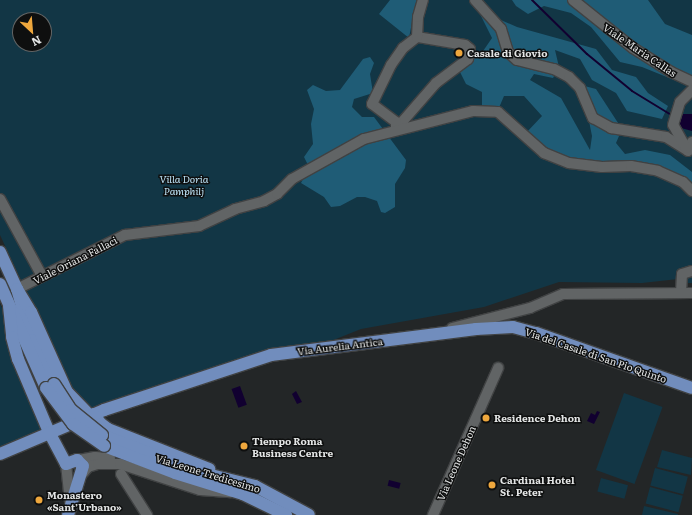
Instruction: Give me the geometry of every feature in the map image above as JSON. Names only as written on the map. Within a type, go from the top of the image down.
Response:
[{"type":"main road","name":"Via Leone Tredicesimo","points":[[0,252],[17,289],[32,340],[50,386]]},
{"type":"main road","points":[[17,289],[31,312],[67,392],[100,423],[108,429],[191,460],[222,477]]},
{"type":"main road","name":"Via Leone Tredicesimo","points":[[1,291],[50,386],[73,424],[103,441],[175,473],[236,492],[286,515]]},
{"type":"main road","points":[[9,306],[12,337],[18,359],[49,432],[66,464],[72,459],[79,460],[83,466],[83,473],[69,511]]},
{"type":"main road","name":"Via del Casale di San Pio Quinto","points":[[427,335],[513,327],[555,339],[692,388]]},
{"type":"main road","name":"Via Aurelia Antica","points":[[0,454],[91,414],[271,355],[427,335]]},
{"type":"main road","name":"Via Leone Tredicesimo","points":[[103,441],[178,465],[255,486],[309,515]]},
{"type":"street","points":[[417,37],[418,17],[423,0]]},
{"type":"street","points":[[474,0],[501,30],[508,52],[517,60],[554,69],[569,77],[580,88],[593,118],[611,128],[666,137],[691,150]]},
{"type":"street","name":"Viale Maria Callas","points":[[573,0],[578,2],[612,33],[671,72],[692,82]]},
{"type":"street","points":[[417,37],[441,39],[465,45],[470,49],[468,59],[455,71],[436,83],[396,129],[396,122],[372,104],[391,65],[403,48],[417,37]]},
{"type":"street","points":[[691,150],[673,125],[680,102],[692,90]]},
{"type":"street","name":"Viale Oriana Fallaci","points":[[17,289],[125,235],[199,226],[236,209],[264,201],[277,194],[292,179],[364,139],[396,129],[473,111],[498,112],[544,153],[556,158],[584,165],[631,166],[658,171],[683,182],[692,191]]},
{"type":"street","points":[[0,199],[42,276]]},
{"type":"street","points":[[681,293],[682,274],[692,271]]},
{"type":"street","name":"Via Aurelia Antica","points":[[427,335],[530,308],[553,296],[567,293],[692,293]]},
{"type":"street","points":[[513,327],[515,317],[530,308]]},
{"type":"street","name":"Via Leone Dehon","points":[[433,515],[498,368]]},
{"type":"street","points":[[79,460],[106,458],[120,469],[147,515]]},
{"type":"street","points":[[66,464],[69,511]]},
{"type":"street","points":[[83,473],[93,465],[120,469],[208,492],[236,492]]},
{"type":"green space","name":"Villa Doria Pamphilj","points":[[0,0],[692,0],[692,283],[688,283],[687,278],[642,283],[559,282],[484,307],[361,329],[326,343],[200,373],[155,386],[92,410],[80,401],[64,373],[0,235]]},
{"type":"green space","points":[[0,304],[5,314],[11,355],[44,429],[0,449]]},
{"type":"green space","points":[[624,393],[663,407],[634,484],[596,470]]},
{"type":"green space","points":[[662,450],[692,458],[691,475],[657,467]]},
{"type":"green space","points":[[655,468],[688,477],[683,494],[650,485]]},
{"type":"green space","points":[[601,478],[628,485],[624,499],[597,492]]},
{"type":"green space","points":[[650,487],[683,496],[678,512],[646,503]]},
{"type":"green space","points":[[644,506],[678,514],[678,515],[642,515]]},
{"type":"shaded area","points":[[390,0],[429,0],[414,12],[409,38],[379,14]]},
{"type":"shaded area","points":[[512,0],[648,0],[665,24],[692,35],[692,84],[679,82],[642,67],[620,62],[591,27],[571,13],[544,6],[528,14],[516,6]]},
{"type":"shaded area","points":[[478,10],[517,27],[596,49],[612,70],[636,77],[648,93],[668,106],[662,119],[627,111],[616,93],[592,80],[580,59],[555,50],[559,67],[553,78],[534,74],[530,80],[561,98],[590,150],[592,136],[587,111],[569,82],[596,89],[622,129],[616,143],[625,154],[645,150],[670,155],[692,172],[692,189],[684,179],[562,158],[526,133],[542,116],[524,96],[504,96],[498,110],[482,107],[482,92],[466,84],[458,68],[481,54],[492,38]]},
{"type":"shaded area","points":[[370,57],[374,63],[370,74],[373,93],[354,99],[352,107],[362,117],[374,117],[406,160],[405,168],[395,184],[395,207],[385,213],[381,212],[377,201],[365,197],[357,197],[340,206],[331,207],[324,197],[301,183],[309,167],[304,157],[313,144],[311,124],[314,109],[307,90],[313,85],[326,91],[340,90],[363,59]]},
{"type":"shaded area","points":[[680,114],[692,114],[692,131],[681,128],[678,122]]},
{"type":"shaded area","points":[[240,386],[247,405],[238,408],[232,389]]},
{"type":"shaded area","points":[[296,391],[302,402],[297,404],[292,394]]},
{"type":"shaded area","points":[[597,411],[600,412],[594,424],[587,421],[591,413],[595,415]]},
{"type":"shaded area","points":[[389,480],[401,483],[399,489],[388,486]]},
{"type":"waterway","points":[[532,0],[587,54],[632,91],[673,116]]},
{"type":"place","name":"Casale di Giovio","points":[[459,53]]},
{"type":"place","name":"Residence Dehon","points":[[486,418]]},
{"type":"place","name":"Tiempo Roma Business Centre","points":[[244,446]]},
{"type":"place","name":"Cardinal Hotel St. Peter","points":[[492,485]]},
{"type":"place","name":"Monastero «Sant’Urbano»","points":[[39,500]]}]
